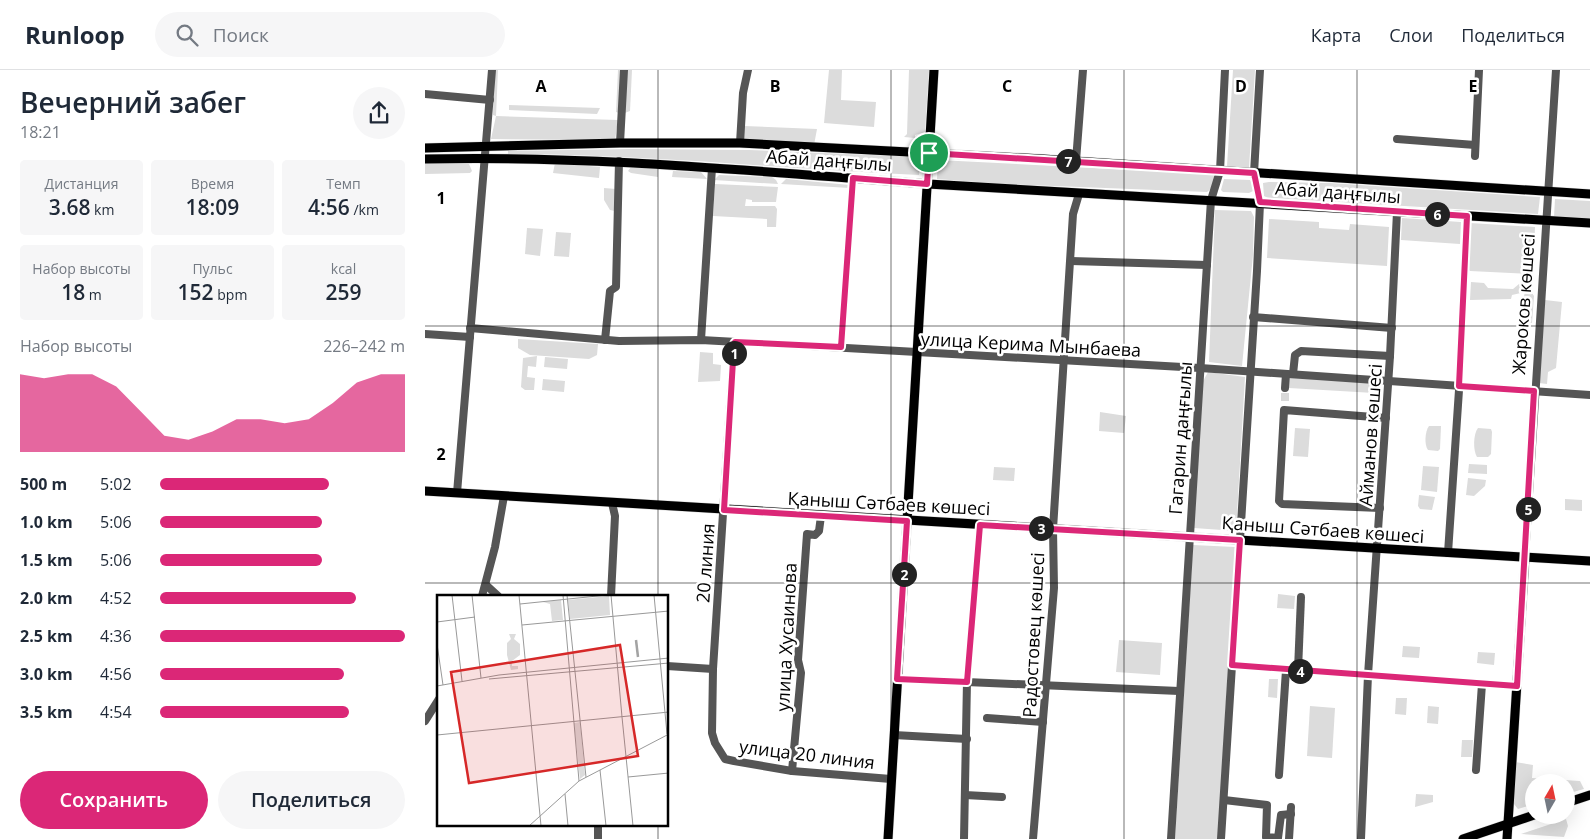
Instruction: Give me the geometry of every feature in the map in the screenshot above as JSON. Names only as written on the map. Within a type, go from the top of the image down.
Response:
[{"type":"main road","points":[[889,839],[891,779],[934,70]]},
{"type":"main road","name":"Абай даңғылы","points":[[425,148],[620,143],[740,143],[1076,161],[1590,194]]},
{"type":"main road","name":"Абай даңғылы","points":[[425,159],[484,157],[619,161],[1079,194],[1260,202],[1590,223]]},
{"type":"main road","name":"Қаныш Сәтбаев көшесі","points":[[425,491],[1590,561]]},
{"type":"main road","name":"Жароков көшесі","points":[[1507,839],[1525,557]]},
{"type":"main road","points":[[1575,800],[1590,795]]},
{"type":"main road","points":[[1463,839],[1525,817]]},
{"type":"street","points":[[457,493],[491,70]]},
{"type":"street","points":[[620,143],[624,70]]},
{"type":"street","points":[[740,143],[743,93],[748,70]]},
{"type":"street","points":[[1076,161],[1083,70]]},
{"type":"street","name":"Гагарин даңғылы","points":[[1171,839],[1188,537],[1211,200],[1220,171],[1225,70]]},
{"type":"street","points":[[1221,839],[1260,202],[1254,173],[1260,70]]},
{"type":"street","points":[[1475,156],[1479,70]]},
{"type":"street","name":"Жароков көшесі","points":[[1525,557],[1534,391],[1556,70]]},
{"type":"street","points":[[425,94],[490,100]]},
{"type":"street","points":[[1397,139],[1475,145]]},
{"type":"street","points":[[605,340],[611,291],[616,287],[619,161]]},
{"type":"street","points":[[701,340],[712,168]]},
{"type":"street","points":[[841,347],[853,178]]},
{"type":"street","name":"Радостовец көшесі","points":[[1033,839],[1054,591],[1053,529],[1073,214],[1079,194]]},
{"type":"street","name":"Айманов көшесі","points":[[1361,839],[1368,676],[1389,382],[1397,212]]},
{"type":"street","points":[[1448,553],[1459,386],[1467,216]]},
{"type":"street","points":[[1071,261],[1207,265]]},
{"type":"street","points":[[1253,317],[1392,328]]},
{"type":"street","name":"улица Керима Мынбаева","points":[[470,328],[605,340],[701,340],[841,347],[1249,371],[1590,395]]},
{"type":"street","points":[[425,334],[470,337]]},
{"type":"street","name":"20 линия","points":[[721,754],[712,733],[713,669],[735,342]]},
{"type":"street","points":[[1285,388],[1295,355],[1301,351],[1390,356]]},
{"type":"street","points":[[1285,401],[1279,501],[1286,506],[1380,508]]},
{"type":"street","points":[[1284,410],[1386,418]]},
{"type":"street","points":[[482,595],[495,547],[504,496]]},
{"type":"street","points":[[611,595],[615,516],[612,503]]},
{"type":"street","name":"улица Хусаинова","points":[[792,771],[801,673],[798,660],[807,534],[815,535],[819,531],[821,516]]},
{"type":"street","points":[[964,839],[967,682],[980,525]]},
{"type":"street","points":[[486,585],[497,595]]},
{"type":"street","points":[[1298,670],[1301,597]]},
{"type":"street","points":[[1232,665],[1517,686]]},
{"type":"street","points":[[669,666],[713,669]]},
{"type":"street","points":[[1279,776],[1286,670]]},
{"type":"street","points":[[897,679],[1179,691]]},
{"type":"street","points":[[1476,770],[1482,684]]},
{"type":"street","points":[[425,721],[431,715],[437,703]]},
{"type":"street","points":[[987,718],[1043,722]]},
{"type":"street","points":[[894,735],[967,739]]},
{"type":"street","name":"улица 20 линия","points":[[721,754],[725,759],[792,771],[891,779]]},
{"type":"street","points":[[965,795],[1002,797]]},
{"type":"street","points":[[1224,800],[1267,805],[1266,837],[1278,838],[1281,815],[1291,810],[1289,839]]},
{"type":"street","points":[[598,839],[599,826]]},
{"type":"shaded area","points":[[494,70],[498,70],[496,116],[493,115]]},
{"type":"shaded area","points":[[618,70],[632,70],[630,111],[622,114],[616,112]]},
{"type":"shaded area","points":[[829,70],[842,70],[841,100],[876,102],[874,127],[824,123]]},
{"type":"shaded area","points":[[909,70],[929,70],[925,132],[915,135],[915,138],[904,137],[907,134]]},
{"type":"shaded area","points":[[1233,70],[1255,70],[1249,168],[1227,166]]},
{"type":"shaded area","points":[[509,105],[600,108],[597,114],[509,110]]},
{"type":"shaded area","points":[[496,116],[618,120],[615,140],[491,139]]},
{"type":"shaded area","points":[[744,126],[817,129],[814,145],[743,142]]},
{"type":"shaded area","points":[[749,150],[920,157],[919,175],[611,156],[508,154],[508,151]]},
{"type":"shaded area","points":[[938,160],[1211,174],[1214,175],[1214,178],[1212,187],[1207,192],[1004,184],[937,179]]},
{"type":"shaded area","points":[[555,163],[600,167],[599,178],[553,173]]},
{"type":"shaded area","points":[[425,164],[469,164],[472,171],[470,173],[425,174]]},
{"type":"shaded area","points":[[631,167],[658,169],[658,177],[631,173],[628,171]]},
{"type":"shaded area","points":[[673,171],[701,172],[707,179],[672,177]]},
{"type":"shaded area","points":[[719,175],[772,177],[778,184],[714,180]]},
{"type":"shaded area","points":[[786,179],[850,185],[850,188],[781,184]]},
{"type":"shaded area","points":[[1224,179],[1250,180],[1253,183],[1253,191],[1249,193],[1223,192],[1221,190]]},
{"type":"shaded area","points":[[1263,183],[1330,183],[1540,197],[1538,214],[1268,198],[1264,196]]},
{"type":"shaded area","points":[[715,184],[778,187],[776,202],[752,202],[752,200],[746,199],[745,206],[775,206],[777,209],[776,227],[767,227],[767,219],[713,216]]},
{"type":"shaded area","points":[[604,188],[616,189],[615,211],[610,210],[604,200]]},
{"type":"shaded area","points":[[1555,199],[1590,201],[1590,220],[1554,217]]},
{"type":"shaded area","points":[[1215,210],[1251,211],[1254,217],[1253,255],[1242,366],[1209,362]]},
{"type":"shaded area","points":[[1402,218],[1461,222],[1460,244],[1401,240]]},
{"type":"shaded area","points":[[1269,219],[1319,222],[1319,228],[1349,230],[1350,224],[1389,227],[1387,266],[1267,258]]},
{"type":"shaded area","points":[[1470,223],[1535,227],[1533,274],[1470,271],[1467,268]]},
{"type":"shaded area","points":[[527,228],[543,229],[540,256],[525,254]]},
{"type":"shaded area","points":[[556,232],[571,233],[569,257],[554,256]]},
{"type":"shaded area","points":[[1471,282],[1484,283],[1488,288],[1513,289],[1519,284],[1526,284],[1534,296],[1532,323],[1528,322],[1525,316],[1526,305],[1522,304],[1525,292],[1512,295],[1511,299],[1470,300]]},
{"type":"shaded area","points":[[1545,300],[1562,302],[1556,368],[1548,372],[1547,384],[1539,383]]},
{"type":"shaded area","points":[[518,339],[598,344],[597,355],[589,359],[530,355],[518,348]]},
{"type":"shaded area","points":[[700,352],[713,353],[713,364],[721,365],[720,381],[698,382]]},
{"type":"shaded area","points":[[537,356],[536,367],[528,366],[527,377],[535,378],[534,390],[525,390],[521,387],[523,358]]},
{"type":"shaded area","points":[[545,357],[568,359],[567,369],[544,367]]},
{"type":"shaded area","points":[[1208,372],[1245,377],[1236,531],[1194,528],[1202,383]]},
{"type":"shaded area","points":[[1289,377],[1368,382],[1374,388],[1374,393],[1289,388]]},
{"type":"shaded area","points":[[543,379],[565,381],[564,392],[542,390]]},
{"type":"shaded area","points":[[1100,412],[1126,416],[1124,433],[1099,431]]},
{"type":"shaded area","points":[[1429,426],[1441,426],[1440,449],[1438,451],[1428,450],[1427,448],[1425,438]]},
{"type":"shaded area","points":[[1295,428],[1310,429],[1308,457],[1293,456]]},
{"type":"shaded area","points":[[1478,428],[1491,429],[1491,454],[1488,457],[1477,457],[1474,438]]},
{"type":"shaded area","points":[[1469,464],[1487,465],[1487,474],[1468,473]]},
{"type":"shaded area","points":[[1423,466],[1439,467],[1437,492],[1421,490]]},
{"type":"shaded area","points":[[994,467],[1015,468],[1014,481],[993,480]]},
{"type":"shaded area","points":[[1468,478],[1486,480],[1485,486],[1474,496],[1466,495]]},
{"type":"shaded area","points":[[1419,495],[1435,497],[1432,510],[1420,509],[1418,506]]},
{"type":"shaded area","points":[[1565,499],[1582,500],[1582,511],[1565,510]]},
{"type":"shaded area","points":[[1193,545],[1235,547],[1218,839],[1175,839]]},
{"type":"shaded area","points":[[1278,594],[1295,596],[1294,609],[1277,608]]},
{"type":"shaded area","points":[[1119,640],[1162,643],[1160,675],[1116,672]]},
{"type":"shaded area","points":[[1403,646],[1420,647],[1419,658],[1402,657]]},
{"type":"shaded area","points":[[1478,652],[1495,653],[1494,665],[1477,663]]},
{"type":"shaded area","points":[[1269,679],[1278,679],[1277,698],[1268,697]]},
{"type":"shaded area","points":[[1396,698],[1407,698],[1406,715],[1395,714]]},
{"type":"shaded area","points":[[1310,706],[1335,708],[1332,758],[1307,756]]},
{"type":"shaded area","points":[[1428,706],[1439,707],[1438,724],[1427,723]]},
{"type":"shaded area","points":[[1462,740],[1473,740],[1472,757],[1461,757]]},
{"type":"shaded area","points":[[1515,762],[1533,765],[1532,774],[1525,774],[1525,807],[1518,809],[1514,804]]},
{"type":"shaded area","points":[[1575,781],[1580,781],[1584,789],[1575,792]]},
{"type":"shaded area","points":[[1416,794],[1433,795],[1433,802],[1415,807]]},
{"type":"shaded area","points":[[1551,824],[1567,824],[1568,826],[1564,837],[1521,834]]},
{"type":"tunnel","points":[[1285,388],[1285,401]]},
{"type":"route","points":[[929,153],[1254,173],[1260,202],[1467,216],[1459,386],[1534,391],[1517,686],[1232,665],[1240,540],[980,525],[967,682],[897,679],[907,521],[724,510],[734,344],[735,342],[841,347],[853,178],[927,184],[929,153]]}]
